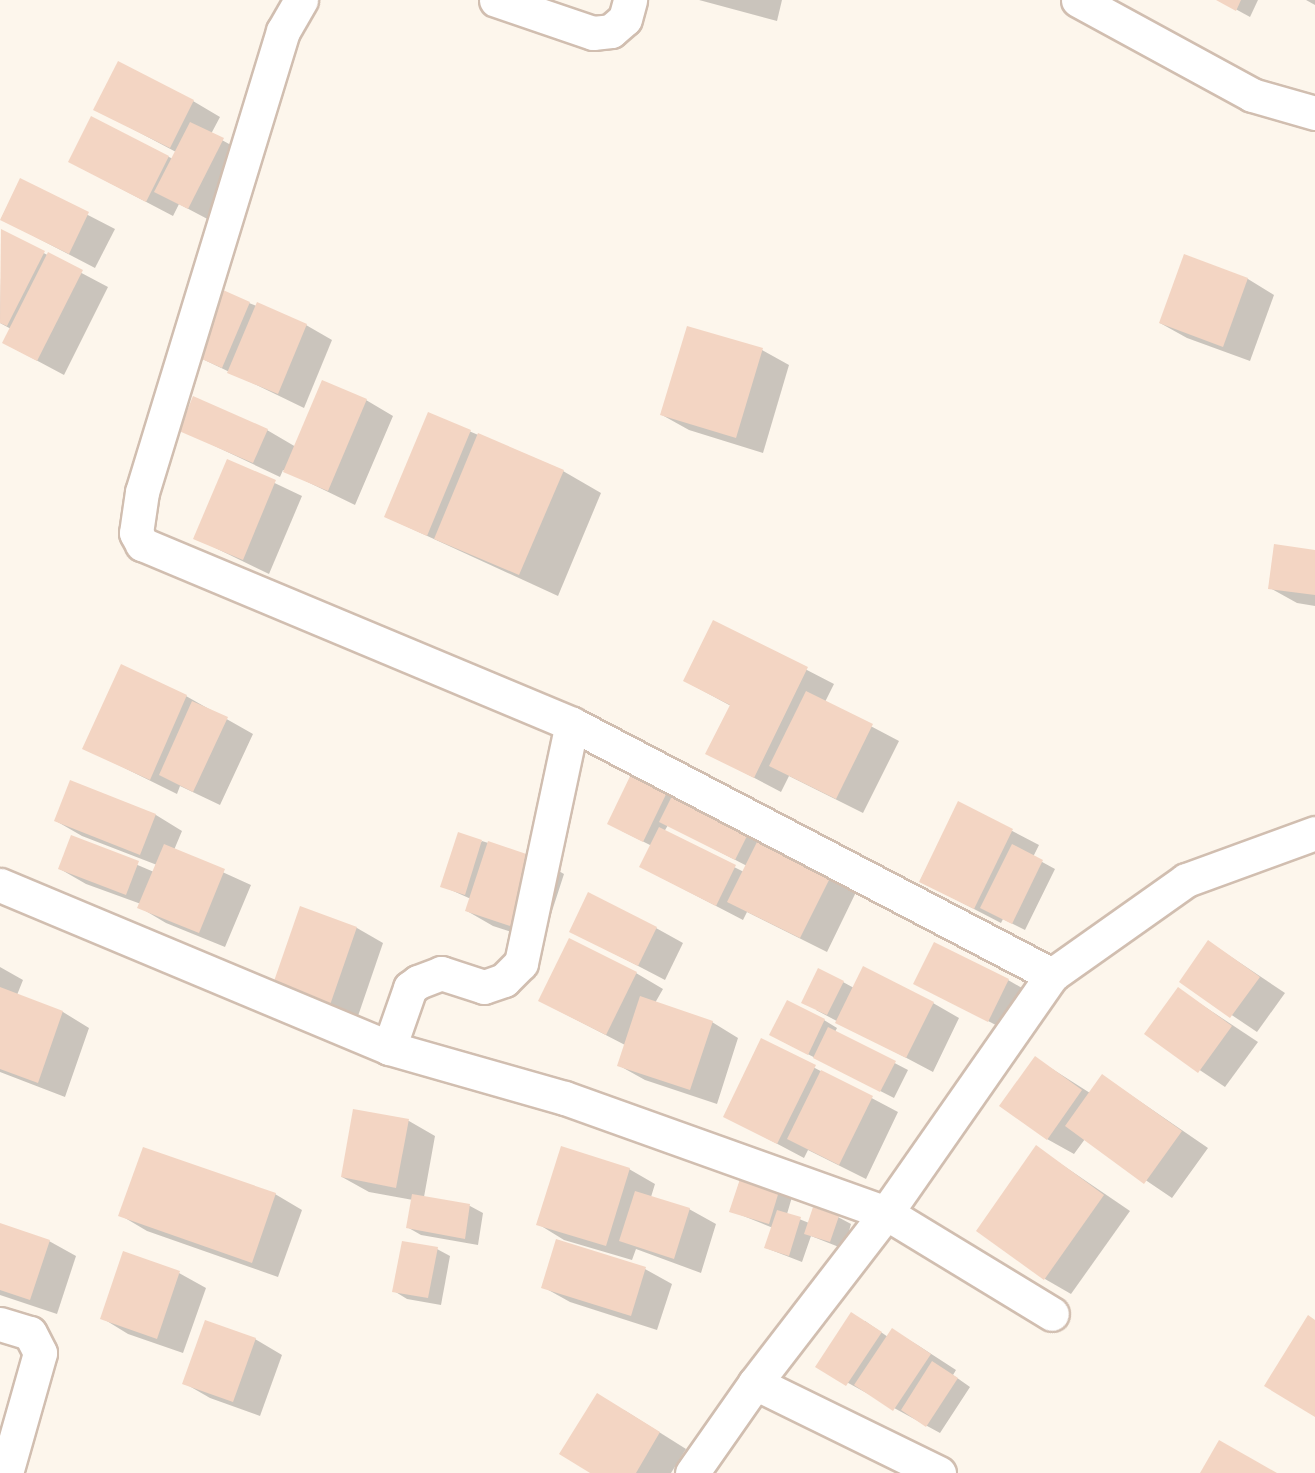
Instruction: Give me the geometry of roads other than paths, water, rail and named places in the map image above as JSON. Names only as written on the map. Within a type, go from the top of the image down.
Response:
[{"type":"street","points":[[302,0],[283,31],[142,492],[136,533],[142,544],[163,555],[572,724],[1052,975]]},
{"type":"street","points":[[496,0],[593,33],[611,31],[625,19],[630,0]]},
{"type":"street","points":[[1078,0],[1252,95],[1315,113]]},
{"type":"street","points":[[389,1048],[410,988],[418,982],[441,973],[484,987],[504,980],[521,963],[572,724]]},
{"type":"street","points":[[692,1473],[755,1383],[886,1213],[1052,975],[1186,880],[1315,833]]},
{"type":"street","points":[[0,885],[389,1048],[565,1098],[886,1213],[1052,1314]]},
{"type":"street","points":[[0,1324],[30,1334],[40,1353],[6,1473]]},
{"type":"street","points":[[755,1383],[939,1473]]}]
